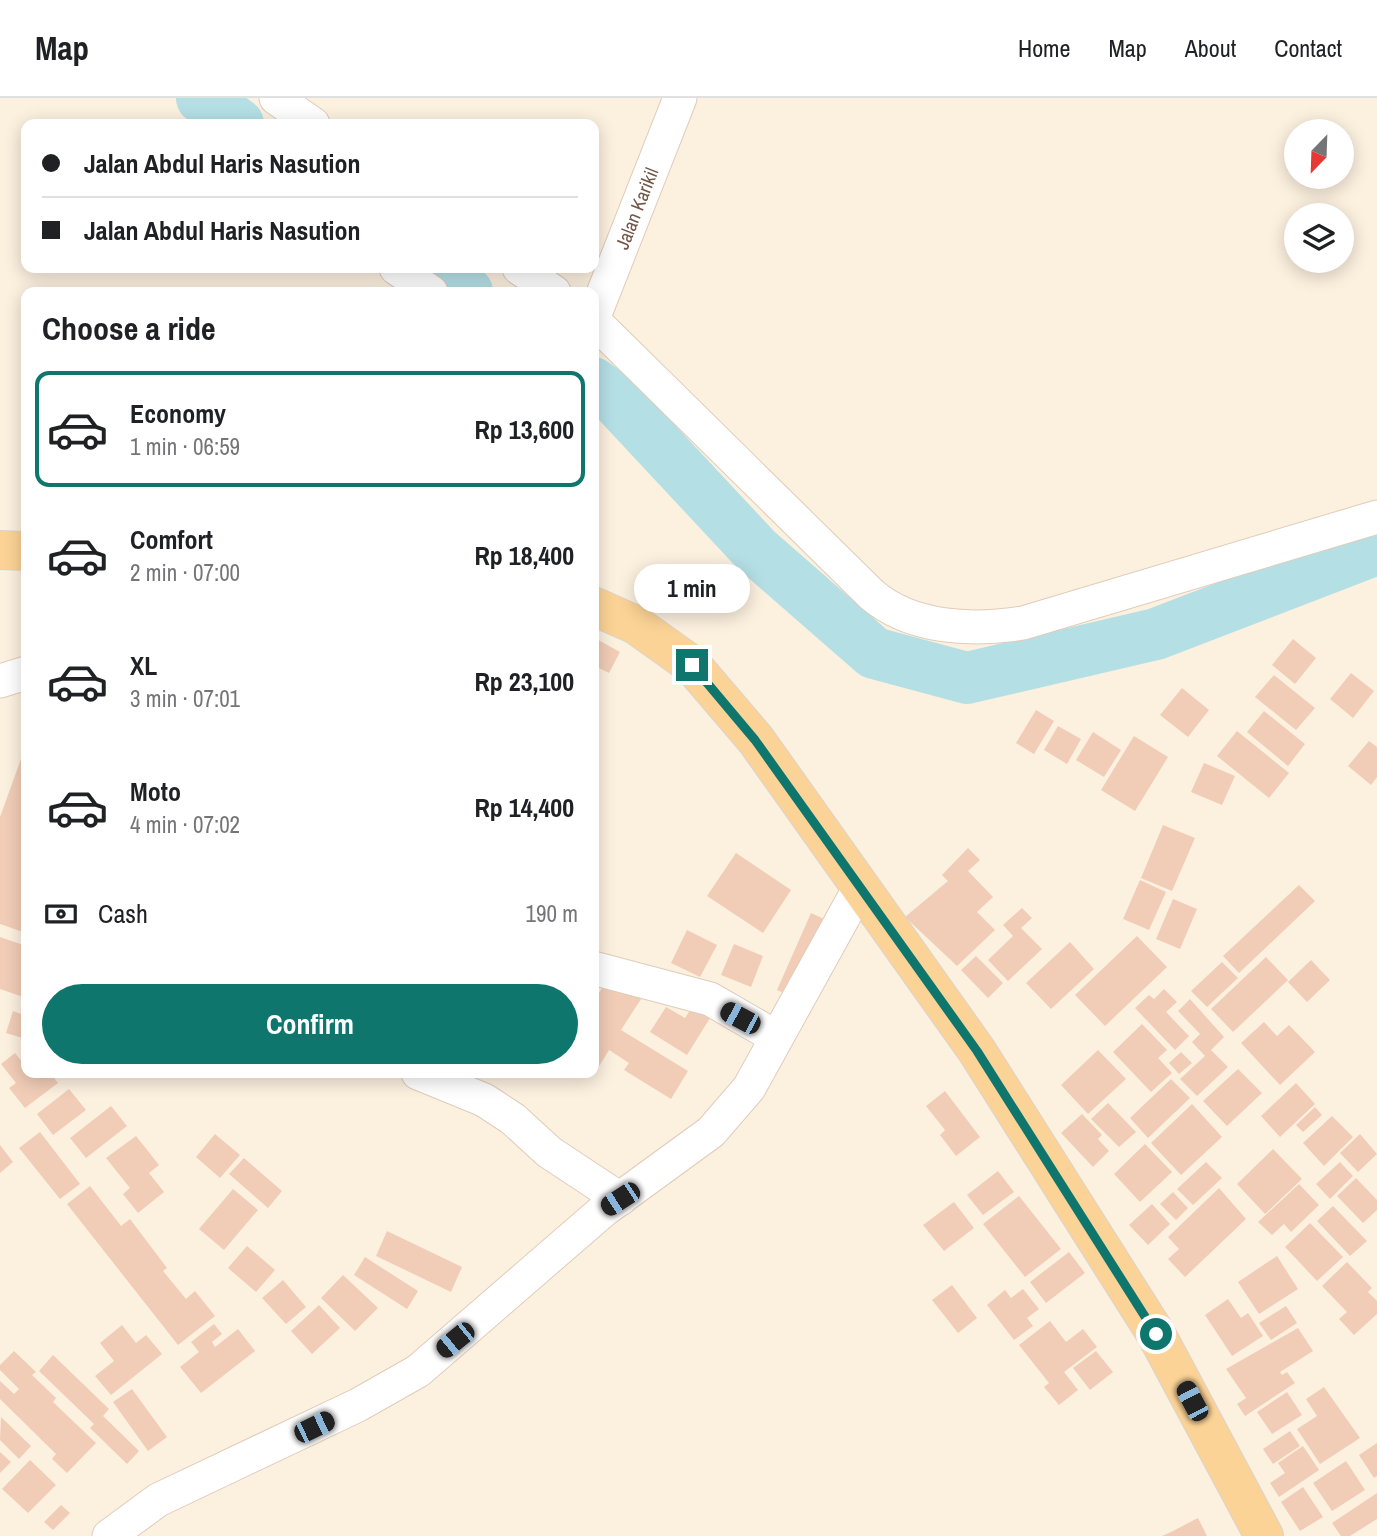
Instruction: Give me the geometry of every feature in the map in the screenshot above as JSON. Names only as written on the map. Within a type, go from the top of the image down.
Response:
[{"type":"main road","points":[[0,550],[21,551]]},
{"type":"main road","points":[[599,609],[636,625],[692,665],[755,740],[977,1051],[1149,1322],[1264,1536]]},
{"type":"street","points":[[276,98],[306,119]]},
{"type":"street","name":"Jalan Karikil","points":[[599,305],[680,98]]},
{"type":"street","points":[[403,273],[423,287]]},
{"type":"street","points":[[526,273],[547,287]]},
{"type":"street","points":[[599,326],[877,599],[894,611],[927,623],[998,626],[1023,623],[1377,517]]},
{"type":"street","points":[[0,681],[21,675]]},
{"type":"street","points":[[109,1536],[158,1500],[358,1405],[418,1371],[474,1325],[557,1248],[711,1132],[733,1111],[750,1088],[859,889]]},
{"type":"street","points":[[599,970],[710,999],[776,1037]]},
{"type":"street","points":[[430,1078],[484,1100],[513,1119],[549,1152],[620,1199]]},
{"type":"building","points":[[1293,639],[1316,658],[1295,684],[1272,665]]},
{"type":"building","points":[[599,640],[620,652],[609,673],[599,668]]},
{"type":"building","points":[[1351,673],[1374,691],[1353,718],[1330,699]]},
{"type":"building","points":[[1274,675],[1315,708],[1296,730],[1255,697]]},
{"type":"building","points":[[1182,688],[1209,710],[1188,737],[1160,715]]},
{"type":"building","points":[[1036,710],[1054,721],[1034,754],[1016,743]]},
{"type":"building","points":[[1264,711],[1305,744],[1288,766],[1247,732]]},
{"type":"building","points":[[1058,726],[1081,739],[1067,764],[1044,750]]},
{"type":"building","points":[[1237,731],[1289,773],[1269,798],[1217,756]]},
{"type":"building","points":[[1093,732],[1121,750],[1104,777],[1076,760]]},
{"type":"building","points":[[1134,736],[1168,757],[1135,811],[1101,790]]},
{"type":"building","points":[[1369,741],[1377,747],[1377,777],[1371,785],[1348,766]]},
{"type":"building","points":[[21,759],[21,931],[0,924],[0,817]]},
{"type":"building","points":[[1204,763],[1235,776],[1222,805],[1191,792]]},
{"type":"building","points":[[1163,825],[1195,838],[1172,891],[1141,878]]},
{"type":"building","points":[[968,848],[980,860],[968,871],[993,897],[977,912],[995,930],[957,966],[905,917],[948,881],[942,875]]},
{"type":"building","points":[[736,853],[791,890],[763,933],[707,896]]},
{"type":"building","points":[[1140,880],[1166,892],[1149,930],[1123,919]]},
{"type":"building","points":[[1299,885],[1315,901],[1239,973],[1223,956]]},
{"type":"building","points":[[1173,899],[1197,909],[1180,949],[1156,939]]},
{"type":"building","points":[[1022,908],[1032,918],[1021,928],[1042,949],[1008,981],[988,960],[1013,936],[1003,925]]},
{"type":"building","points":[[811,913],[833,923],[799,1000],[777,990]]},
{"type":"building","points":[[687,930],[717,945],[700,977],[671,963]]},
{"type":"building","points":[[1137,936],[1167,967],[1105,1026],[1075,995]]},
{"type":"building","points":[[0,937],[21,944],[21,996],[0,989]]},
{"type":"building","points":[[1070,942],[1094,969],[1051,1009],[1026,983]]},
{"type":"building","points":[[734,944],[763,956],[751,987],[721,975]]},
{"type":"building","points":[[976,956],[1003,983],[988,998],[961,970]]},
{"type":"building","points":[[1266,957],[1288,980],[1233,1032],[1211,1009]]},
{"type":"building","points":[[1311,960],[1330,980],[1307,1002],[1288,982]]},
{"type":"building","points":[[1222,962],[1238,978],[1207,1007],[1191,991]]},
{"type":"building","points":[[608,979],[641,999],[621,1030],[688,1071],[671,1099],[624,1070],[629,1063],[609,1050],[599,1066],[599,993]]},
{"type":"building","points":[[1164,989],[1177,1002],[1166,1012],[1189,1036],[1175,1050],[1135,1008],[1149,995],[1154,999]]},
{"type":"building","points":[[1190,999],[1224,1037],[1211,1050],[1228,1067],[1197,1096],[1180,1079],[1205,1056],[1192,1042],[1200,1034],[1178,1011]]},
{"type":"building","points":[[666,1007],[685,1018],[692,1007],[710,1018],[687,1055],[650,1032]]},
{"type":"building","points":[[13,1011],[21,1014],[21,1038],[6,1033]]},
{"type":"building","points":[[1264,1022],[1277,1036],[1289,1025],[1315,1052],[1280,1085],[1241,1043]]},
{"type":"building","points":[[1142,1024],[1167,1050],[1158,1058],[1172,1073],[1151,1092],[1113,1052]]},
{"type":"building","points":[[1098,1050],[1126,1079],[1088,1114],[1061,1085]]},
{"type":"building","points":[[1181,1052],[1192,1063],[1179,1074],[1169,1063]]},
{"type":"building","points":[[15,1053],[21,1061],[21,1078],[54,1078],[58,1083],[25,1108],[9,1088],[16,1083],[1,1064]]},
{"type":"building","points":[[1238,1069],[1262,1093],[1227,1126],[1203,1101]]},
{"type":"building","points":[[1171,1079],[1190,1098],[1148,1138],[1130,1118]]},
{"type":"building","points":[[1296,1083],[1315,1104],[1280,1137],[1261,1116]]},
{"type":"building","points":[[69,1089],[86,1110],[53,1135],[37,1114]]},
{"type":"building","points":[[945,1091],[980,1137],[956,1156],[940,1135],[945,1130],[926,1106]]},
{"type":"building","points":[[1108,1103],[1136,1132],[1119,1147],[1091,1119]]},
{"type":"building","points":[[1192,1104],[1222,1137],[1181,1175],[1151,1143]]},
{"type":"building","points":[[111,1106],[127,1126],[86,1158],[70,1138]]},
{"type":"building","points":[[1315,1107],[1322,1115],[1303,1132],[1296,1125]]},
{"type":"building","points":[[1082,1114],[1102,1135],[1098,1139],[1109,1151],[1093,1167],[1061,1133]]},
{"type":"building","points":[[1332,1116],[1353,1137],[1324,1166],[1303,1143]]},
{"type":"building","points":[[40,1132],[80,1184],[60,1199],[19,1148]]},
{"type":"building","points":[[215,1134],[240,1155],[220,1178],[196,1157]]},
{"type":"building","points":[[1360,1134],[1377,1154],[1358,1172],[1340,1153]]},
{"type":"building","points":[[136,1136],[159,1165],[149,1173],[164,1192],[138,1213],[123,1194],[130,1188],[106,1158]]},
{"type":"building","points":[[1145,1144],[1172,1172],[1140,1202],[1114,1174]]},
{"type":"building","points":[[0,1145],[13,1162],[0,1173]]},
{"type":"building","points":[[1273,1149],[1302,1179],[1265,1214],[1237,1184]]},
{"type":"building","points":[[244,1158],[282,1191],[268,1208],[229,1174]]},
{"type":"building","points":[[1206,1162],[1222,1178],[1193,1205],[1177,1189]]},
{"type":"building","points":[[1340,1162],[1353,1176],[1330,1199],[1316,1184]]},
{"type":"building","points":[[998,1171],[1014,1192],[983,1215],[967,1195]]},
{"type":"building","points":[[1356,1178],[1377,1200],[1377,1210],[1363,1223],[1337,1196]]},
{"type":"building","points":[[1299,1184],[1319,1205],[1291,1232],[1284,1224],[1272,1235],[1258,1222]]},
{"type":"building","points":[[90,1186],[121,1226],[130,1219],[167,1268],[163,1271],[186,1299],[195,1291],[215,1316],[178,1345],[67,1204]]},
{"type":"building","points":[[1219,1188],[1246,1219],[1185,1277],[1168,1259],[1179,1249],[1168,1237]]},
{"type":"building","points":[[233,1189],[258,1210],[224,1250],[199,1229]]},
{"type":"building","points":[[1173,1192],[1188,1208],[1176,1220],[1160,1204]]},
{"type":"building","points":[[1019,1196],[1061,1249],[1025,1277],[983,1224]]},
{"type":"building","points":[[954,1202],[974,1228],[944,1251],[923,1225]]},
{"type":"building","points":[[1152,1204],[1170,1224],[1148,1245],[1129,1225]]},
{"type":"building","points":[[1333,1206],[1367,1241],[1350,1256],[1317,1221]]},
{"type":"building","points":[[1310,1223],[1343,1257],[1317,1281],[1285,1247]]},
{"type":"building","points":[[387,1231],[462,1267],[451,1292],[376,1256]]},
{"type":"building","points":[[247,1246],[275,1270],[256,1292],[228,1268]]},
{"type":"building","points":[[1069,1252],[1085,1273],[1046,1303],[1030,1282]]},
{"type":"building","points":[[1277,1256],[1298,1289],[1259,1314],[1238,1282]]},
{"type":"building","points":[[365,1257],[418,1291],[407,1309],[354,1275]]},
{"type":"building","points":[[1347,1262],[1372,1288],[1368,1292],[1377,1301],[1377,1314],[1354,1335],[1339,1319],[1347,1312],[1322,1286]]},
{"type":"building","points":[[343,1275],[378,1308],[355,1331],[321,1298]]},
{"type":"building","points":[[283,1280],[306,1307],[286,1324],[262,1298]]},
{"type":"building","points":[[952,1285],[977,1318],[958,1333],[932,1300]]},
{"type":"building","points":[[1023,1289],[1039,1309],[1027,1318],[1033,1326],[1014,1340],[987,1305],[1005,1290],[1011,1298]]},
{"type":"building","points":[[1228,1299],[1241,1318],[1248,1313],[1263,1336],[1232,1356],[1205,1315]]},
{"type":"building","points":[[319,1305],[340,1328],[312,1354],[291,1331]]},
{"type":"building","points":[[1286,1306],[1297,1323],[1271,1340],[1259,1323]]},
{"type":"building","points":[[1050,1321],[1066,1342],[1083,1329],[1097,1347],[1064,1372],[1078,1390],[1059,1405],[1044,1387],[1049,1383],[1019,1345]]},
{"type":"building","points":[[214,1324],[222,1334],[212,1342],[215,1347],[238,1329],[255,1351],[201,1393],[180,1367],[199,1352],[191,1342]]},
{"type":"building","points":[[122,1325],[136,1343],[146,1335],[162,1354],[111,1395],[95,1376],[114,1361],[100,1343]]},
{"type":"building","points":[[1298,1328],[1313,1351],[1280,1372],[1282,1375],[1287,1372],[1295,1383],[1245,1416],[1237,1404],[1246,1398],[1226,1369]]},
{"type":"building","points":[[14,1351],[36,1372],[32,1375],[56,1398],[53,1402],[96,1443],[67,1473],[52,1459],[56,1454],[0,1399],[0,1381],[14,1394],[19,1389],[0,1370],[0,1365]]},
{"type":"building","points":[[1096,1351],[1113,1372],[1090,1390],[1073,1368]]},
{"type":"building","points":[[53,1355],[109,1409],[103,1416],[139,1451],[127,1464],[90,1428],[94,1424],[39,1371]]},
{"type":"building","points":[[1324,1387],[1360,1438],[1320,1464],[1297,1429],[1317,1416],[1306,1399]]},
{"type":"building","points":[[132,1389],[167,1437],[148,1451],[113,1402]]},
{"type":"building","points":[[1287,1392],[1302,1415],[1272,1434],[1257,1412]]},
{"type":"building","points":[[1,1417],[31,1446],[19,1459],[0,1440]]},
{"type":"building","points":[[1290,1431],[1300,1446],[1273,1464],[1263,1449]]},
{"type":"building","points":[[1377,1443],[1377,1476],[1374,1478],[1359,1455]]},
{"type":"building","points":[[1303,1446],[1319,1470],[1279,1497],[1270,1483],[1285,1473],[1278,1463]]},
{"type":"building","points":[[0,1452],[11,1462],[0,1473]]},
{"type":"building","points":[[30,1460],[56,1485],[28,1513],[2,1489]]},
{"type":"building","points":[[1346,1461],[1365,1490],[1332,1511],[1313,1483]]},
{"type":"building","points":[[1303,1487],[1323,1517],[1300,1531],[1281,1502]]},
{"type":"building","points":[[1377,1493],[1377,1519],[1350,1536],[1341,1536],[1332,1523]]},
{"type":"building","points":[[61,1505],[70,1513],[53,1530],[44,1522]]},
{"type":"building","points":[[1198,1518],[1207,1536],[1162,1536],[1171,1532]]},
{"type":"waterway","points":[[202,98],[231,119]]},
{"type":"waterway","points":[[440,273],[460,287]]},
{"type":"waterway","points":[[599,387],[615,399],[756,550],[874,653],[967,678],[1156,634],[1377,549]]},
{"type":"route","points":[[692,665],[755,740],[977,1051],[1156,1334]]}]
